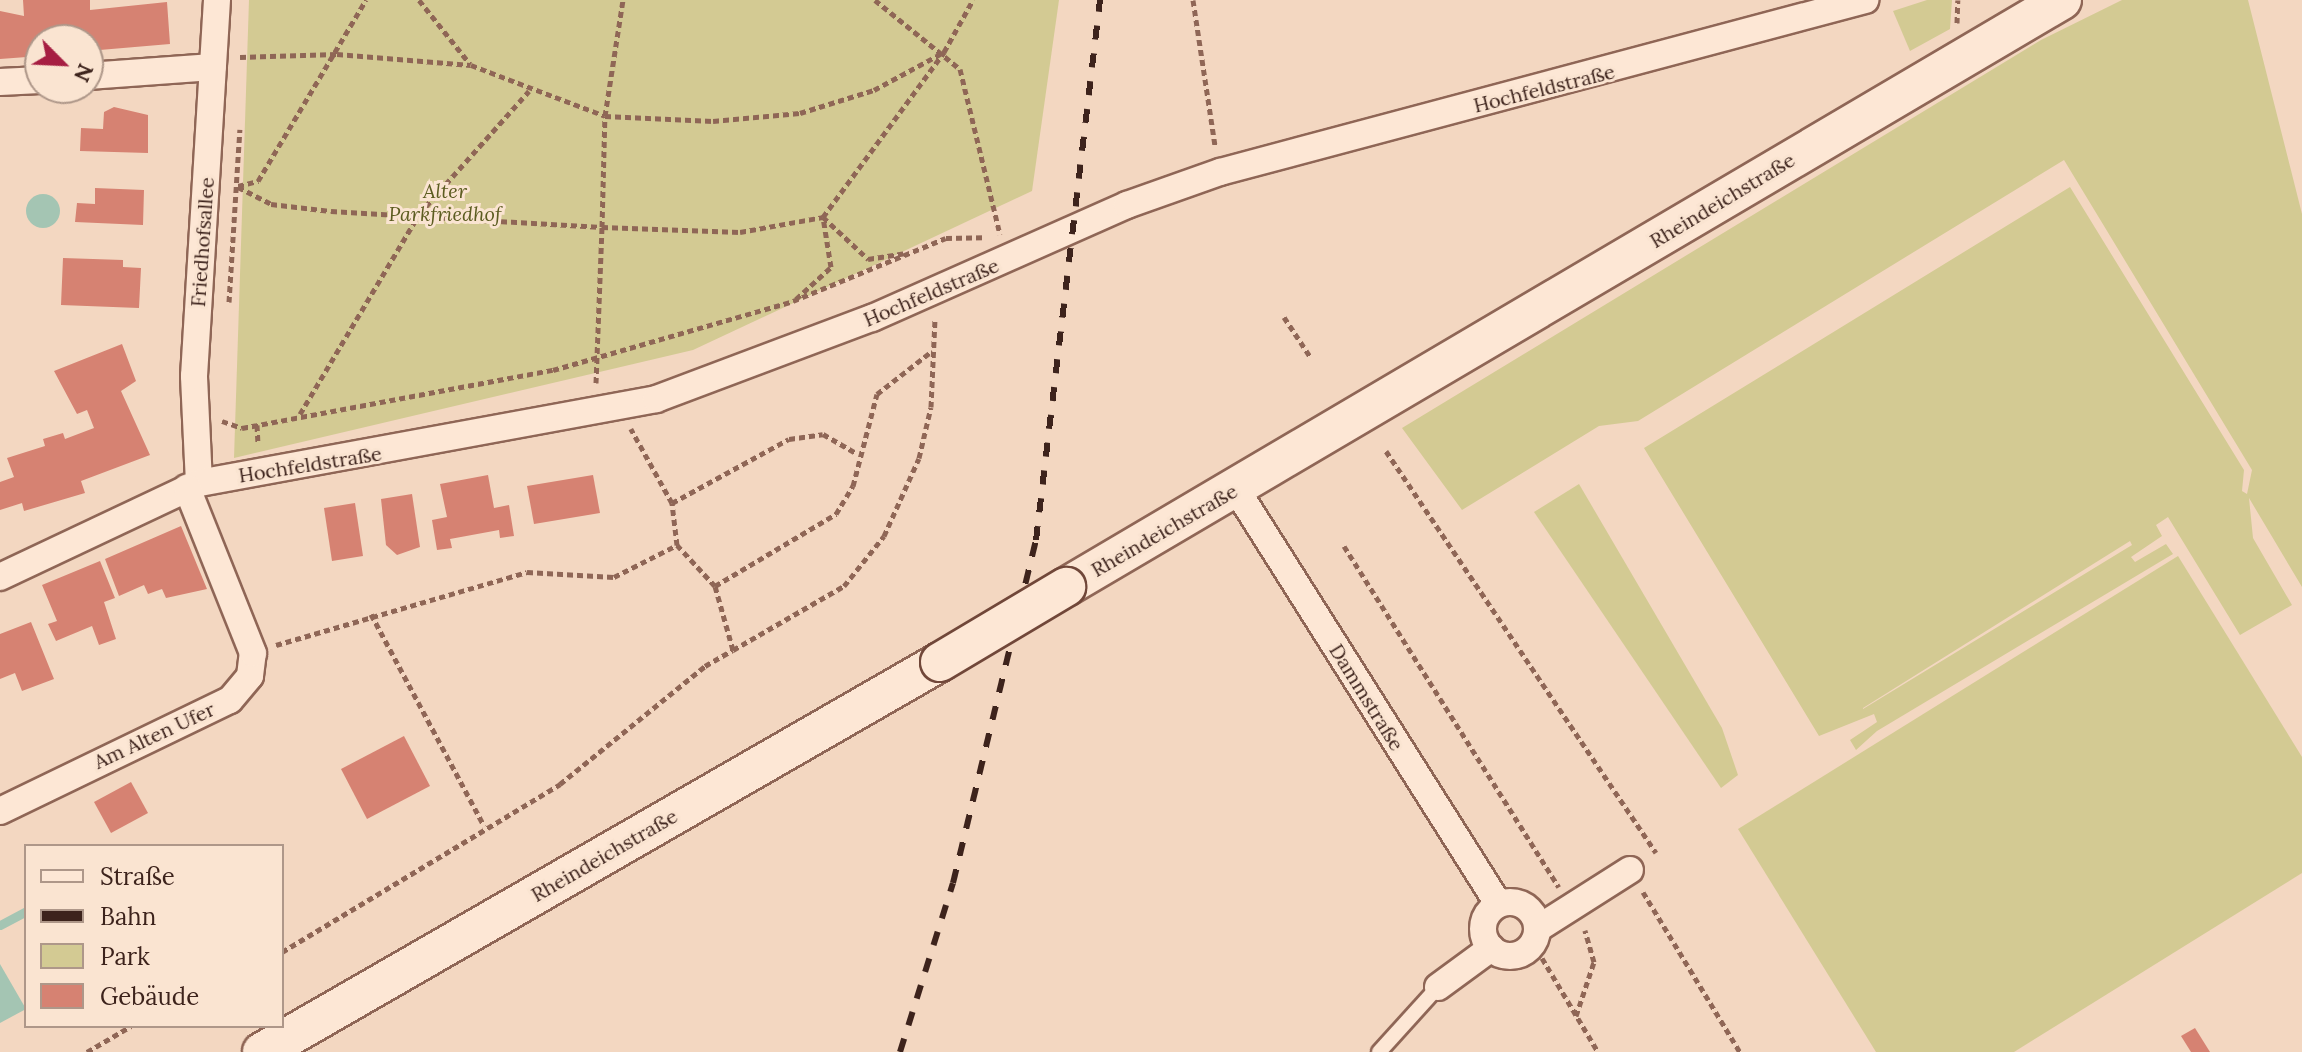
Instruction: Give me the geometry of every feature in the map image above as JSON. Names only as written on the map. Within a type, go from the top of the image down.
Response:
[{"type":"main road","name":"Rheindeichstraße","points":[[262,1052],[1236,489],[2021,10],[2062,0]]},
{"type":"street","name":"Friedhofsallee","points":[[193,485],[194,376],[217,0]]},
{"type":"street","name":"Hochfeldstraße","points":[[0,577],[193,485],[611,408],[872,318],[1127,205],[1220,172],[1865,0]]},
{"type":"street","points":[[104,75],[213,67]]},
{"type":"street","points":[[0,82],[24,81]]},
{"type":"street","points":[[193,485],[253,653]]},
{"type":"street","name":"Dammstraße","points":[[1236,489],[1498,904]]},
{"type":"street","name":"Am Alten Ufer","points":[[0,811],[230,700],[250,676],[253,653]]},
{"type":"street","points":[[1536,945],[1521,904],[1498,904],[1483,929],[1491,948],[1509,956],[1536,945],[1572,907],[1630,870]]},
{"type":"street","points":[[1438,987],[1491,948]]},
{"type":"lane","points":[[1379,1052],[1438,987]]},
{"type":"path","points":[[238,187],[258,181],[337,54],[366,0]]},
{"type":"path","points":[[419,0],[471,65]]},
{"type":"path","points":[[623,0],[605,116],[602,227],[593,358],[611,408],[672,503],[677,545],[715,586],[733,650]]},
{"type":"path","points":[[875,0],[944,52],[960,69],[1002,241]]},
{"type":"path","points":[[238,187],[271,204],[602,227],[740,232],[823,217],[944,52],[973,0]]},
{"type":"path","points":[[1193,0],[1220,172]]},
{"type":"path","points":[[1957,27],[1958,0]]},
{"type":"path","points":[[242,71],[243,42]]},
{"type":"path","points":[[213,67],[242,56],[337,54],[471,65],[529,91],[605,116],[713,121],[800,113],[874,90],[944,52]]},
{"type":"path","points":[[299,414],[419,214],[529,91]]},
{"type":"path","points":[[228,309],[238,187],[240,114]]},
{"type":"path","points":[[823,217],[868,259],[914,251]]},
{"type":"path","points":[[793,301],[831,267],[823,217]]},
{"type":"path","points":[[214,408],[219,418],[242,428],[299,414],[393,403],[593,358],[793,301],[914,251],[967,233]]},
{"type":"path","points":[[1284,317],[1311,358]]},
{"type":"path","points":[[284,951],[484,826],[560,784],[705,666],[844,586],[884,536],[919,458],[931,407],[932,351],[877,394],[857,454],[853,486],[836,514],[715,586]]},
{"type":"path","points":[[672,503],[789,439],[823,434],[857,454]]},
{"type":"path","points":[[1386,451],[1656,853]]},
{"type":"path","points":[[253,653],[371,614],[527,572],[614,577],[677,545]]},
{"type":"path","points":[[1344,546],[1572,907],[1594,949],[1576,1016]]},
{"type":"path","points":[[371,614],[484,826]]},
{"type":"path","points":[[1630,870],[1740,1052]]},
{"type":"path","points":[[1536,945],[1598,1052]]},
{"type":"path","points":[[87,1052],[128,1028]]},
{"type":"green space","name":"Alter Parkfriedhof","points":[[249,0],[1059,0],[1032,191],[693,350],[234,458]]},
{"type":"green space","points":[[1927,0],[1952,0],[1950,29],[1910,51],[1893,11]]},
{"type":"green space","points":[[2122,0],[2248,0],[2302,214],[2302,587],[2249,498],[2253,538],[2292,605],[2240,635],[2168,517],[2156,525],[2162,536],[2131,557],[2135,562],[2166,544],[2173,554],[1877,731],[1856,750],[1850,740],[1877,722],[1874,714],[1819,736],[1644,448],[2070,187],[2244,470],[2242,491],[2247,494],[2252,470],[2064,160],[1638,421],[1599,426],[1462,510],[1402,428],[2041,40]],"holes":[[[2130,541],[2132,545],[1863,709]]]},
{"type":"green space","points":[[1579,484],[1722,728],[1738,775],[1721,788],[1534,512]]},
{"type":"green space","points":[[2178,556],[2302,757],[2302,873],[2014,1052],[1876,1052],[1738,829]]},
{"type":"shaded area","points":[[43,194],[55,199],[60,211],[55,223],[43,228],[31,223],[26,211],[31,199]]},
{"type":"shaded area","points":[[0,964],[24,1010],[0,1023]]},
{"type":"building","points":[[23,0],[90,0],[90,10],[167,2],[170,44],[104,50],[104,24],[24,24],[24,57],[0,59],[0,11],[24,16]]},
{"type":"building","points":[[114,107],[148,115],[148,153],[80,151],[81,128],[103,129],[104,112]]},
{"type":"building","points":[[95,188],[144,190],[143,225],[75,222],[77,203],[95,204]]},
{"type":"building","points":[[63,258],[123,260],[123,267],[141,268],[139,308],[61,305]]},
{"type":"building","points":[[122,344],[136,381],[121,391],[150,455],[81,481],[85,493],[24,511],[22,503],[0,510],[0,482],[14,477],[7,458],[45,446],[43,439],[63,433],[65,439],[94,428],[87,410],[77,414],[54,371]]},
{"type":"building","points":[[488,475],[494,508],[509,505],[514,536],[500,538],[499,530],[450,539],[452,548],[437,550],[432,520],[447,517],[440,484]]},
{"type":"building","points":[[593,475],[600,513],[534,524],[527,486]]},
{"type":"building","points":[[412,494],[420,547],[397,555],[386,545],[381,499]]},
{"type":"building","points":[[355,503],[363,556],[332,561],[324,508]]},
{"type":"building","points":[[181,526],[207,589],[166,598],[162,589],[148,594],[144,585],[119,596],[105,559]]},
{"type":"building","points":[[100,561],[115,598],[104,602],[116,639],[99,645],[92,626],[56,641],[48,624],[57,621],[42,585]]},
{"type":"building","points":[[31,622],[54,679],[22,691],[15,673],[0,679],[0,634]]},
{"type":"building","points":[[404,736],[430,786],[367,819],[341,769]]},
{"type":"building","points":[[131,782],[148,813],[111,833],[94,802]]},
{"type":"building","points":[[2195,1028],[2210,1052],[2191,1052],[2181,1036]]},
{"type":"waterway","points":[[0,925],[24,912]]},
{"type":"railway","points":[[900,1052],[953,883],[1036,540],[1100,0]]}]
